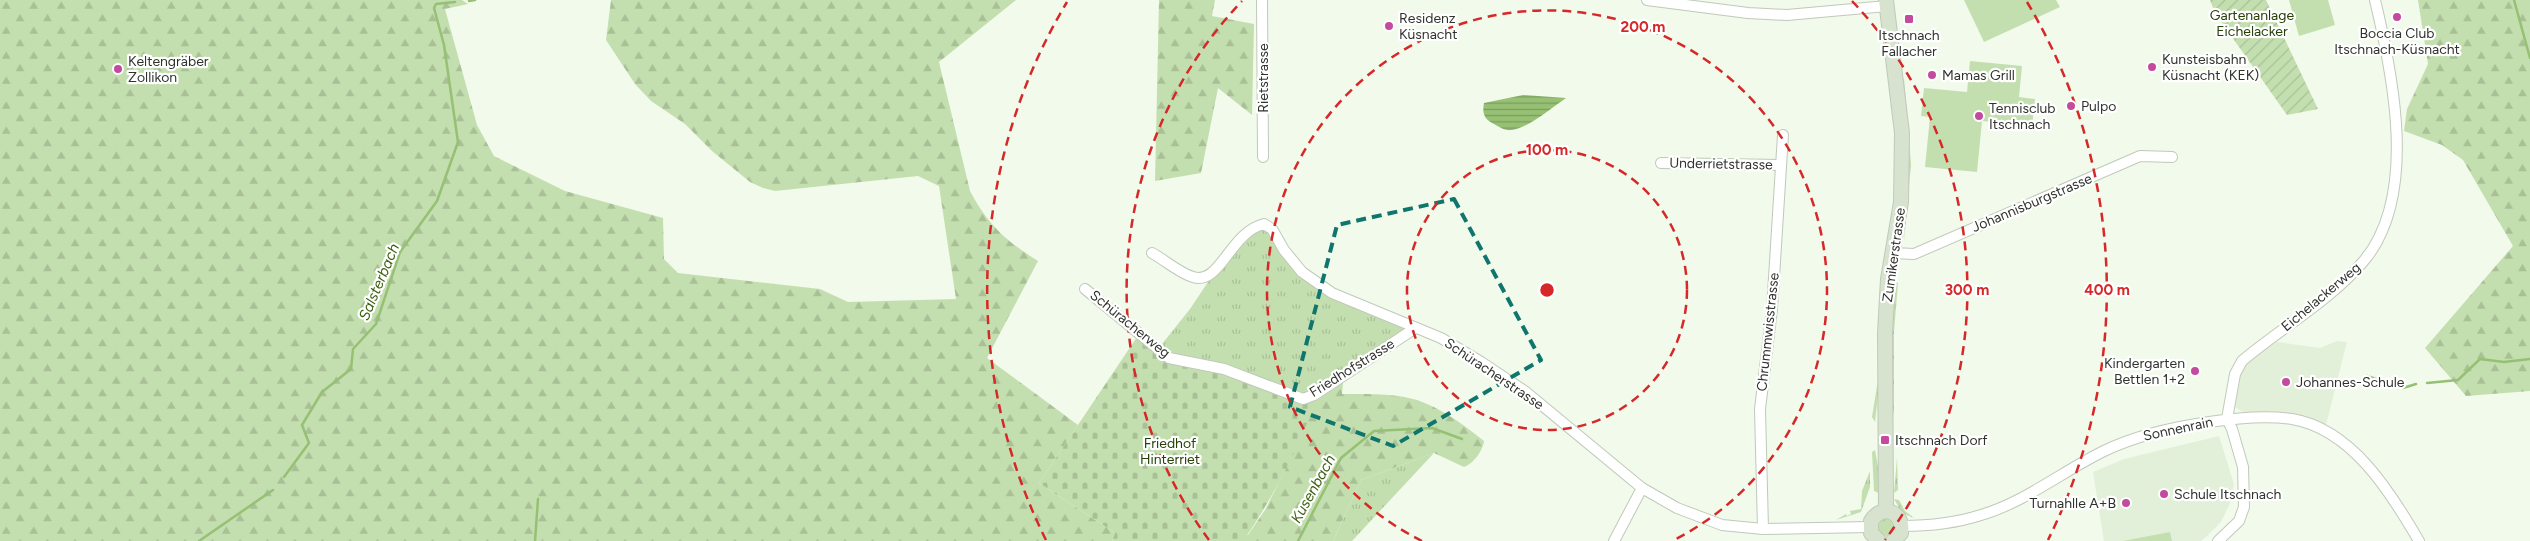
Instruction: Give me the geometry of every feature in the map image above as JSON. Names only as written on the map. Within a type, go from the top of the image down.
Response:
[{"type":"main road","name":"Zumikerstrasse","points":[[1886,510],[1885,333],[1888,279],[1901,202],[1902,133],[1887,3]]},
{"type":"main road","points":[[1879,541],[1871,533],[1870,527],[1874,515],[1886,510],[1898,515],[1902,526],[1901,533],[1893,541]]},
{"type":"street","name":"Rietstrasse","points":[[1262,0],[1263,157]]},
{"type":"street","points":[[1647,0],[1741,12],[1787,15],[1887,3]]},
{"type":"street","name":"Eichelackerweg","points":[[2227,419],[2235,374],[2242,361],[2347,279],[2363,262],[2384,230],[2392,203],[2397,123],[2390,70],[2375,0]]},
{"type":"street","name":"Chrummwisstrasse","points":[[1763,529],[1760,408],[1772,309],[1783,135]]},
{"type":"street","name":"Johannisburgstrasse","points":[[1893,253],[1914,254],[2140,156],[2172,157]]},
{"type":"street","name":"Underrietstrasse","points":[[1661,163],[1781,165]]},
{"type":"street","name":"Schüracherstrasse","points":[[1152,252],[1193,277],[1203,278],[1212,275],[1217,270],[1228,252],[1245,232],[1264,224],[1272,228],[1284,250],[1302,272],[1332,293],[1414,329],[1441,338],[1526,392],[1642,488],[1677,508],[1722,525],[1763,529],[1870,527]]},
{"type":"street","name":"Schüracherweg","points":[[1085,288],[1170,358],[1224,369],[1261,383]]},
{"type":"street","name":"Friedhofstrasse","points":[[1261,383],[1297,398],[1309,397],[1414,329]]},
{"type":"street","name":"Sonnenrain","points":[[1902,526],[1957,521],[1981,515],[2014,501],[2123,442],[2181,426],[2227,419],[2270,417],[2294,420],[2319,428],[2347,446],[2385,487],[2399,506],[2418,541]]},
{"type":"street","points":[[2218,541],[2239,521],[2244,507],[2243,466],[2232,429],[2227,419]]},
{"type":"street","points":[[1614,541],[1642,488]]},
{"type":"highlighted area","points":[[1454,199],[1541,360],[1393,446],[1290,407],[1337,225]]},
{"type":"shaded area","points":[[1523,95],[1566,98],[1533,121],[1512,130],[1507,130],[1488,120],[1483,110],[1484,103]]},
{"type":"shaded area","name":"Johannes-Schule","points":[[2337,341],[2347,342],[2326,425],[2304,416],[2243,412],[2235,407],[2233,401],[2237,376],[2248,362],[2277,342],[2320,348]]},
{"type":"shaded area","name":"Schule Itschnach","points":[[2219,436],[2234,484],[2230,503],[2221,522],[2208,535],[2201,541],[2104,541],[2093,472],[2124,459]]},
{"type":"green space","points":[[0,0],[462,0],[468,4],[445,9],[477,125],[494,156],[565,191],[663,218],[664,259],[678,273],[820,289],[848,302],[956,299],[939,186],[918,176],[775,191],[750,182],[712,151],[685,124],[651,101],[635,84],[606,40],[611,0],[1016,0],[939,62],[970,191],[991,223],[1007,239],[1038,261],[987,358],[1078,425],[1039,483],[1115,533],[1112,541],[0,541]]},
{"type":"green space","points":[[1159,0],[1215,0],[1212,16],[1254,24],[1252,115],[1218,88],[1201,173],[1155,181]]},
{"type":"green space","points":[[1964,0],[2056,0],[2060,7],[1984,42]]},
{"type":"green space","name":"Gartenanlage Eichelacker","points":[[2210,0],[2266,0],[2318,109],[2287,115],[2215,13]]},
{"type":"green space","points":[[2289,0],[2328,0],[2335,25],[2299,36]]},
{"type":"green space","points":[[2418,0],[2530,0],[2530,391],[2466,396],[2425,348],[2513,246],[2463,160],[2442,145],[2404,131],[2407,109],[2428,64]]},
{"type":"green space","name":"Tennisclub Itschnach","points":[[1970,61],[2022,66],[2019,97],[2035,99],[2032,126],[1982,121],[1977,172],[1925,167],[1930,117],[1921,116],[1924,88],[1967,92]]},
{"type":"green space","points":[[1904,78],[1911,164],[1904,242],[1902,82]]},
{"type":"green space","points":[[1264,224],[1284,250],[1332,293],[1414,329],[1303,399],[1158,349],[1190,309],[1228,252]]},
{"type":"green space","points":[[1895,282],[1898,283],[1894,332],[1894,416],[1890,367]]},
{"type":"green space","name":"Friedhof Hinterriet","points":[[1139,334],[1158,349],[1224,369],[1297,398],[1314,395],[1312,409],[1297,447],[1263,511],[1243,541],[1112,541],[1115,533],[1039,483]]},
{"type":"green space","points":[[1880,378],[1875,422],[1872,417],[1878,380]]},
{"type":"green space","points":[[1336,380],[1343,382],[1342,394],[1399,396],[1417,400],[1435,408],[1460,423],[1484,441],[1482,449],[1474,460],[1464,467],[1434,453],[1361,480],[1333,541],[1203,541],[1248,535],[1265,510],[1293,454],[1297,398]]},
{"type":"green space","points":[[1875,450],[1879,472],[1879,493],[1874,491],[1872,452]]},
{"type":"green space","points":[[1434,453],[1352,541],[1333,541],[1361,480]]},
{"type":"green space","points":[[1897,458],[1898,490],[1894,493]]},
{"type":"green space","points":[[1870,471],[1870,487],[1861,512],[1836,520],[1846,514],[1847,516],[1851,514],[1850,511],[1861,509],[1862,491]]},
{"type":"green space","points":[[1894,499],[1899,500],[1905,511],[1914,518],[1902,513]]},
{"type":"green space","points":[[1882,518],[1890,518],[1895,523],[1893,534],[1882,536],[1877,531],[1877,523]]},
{"type":"green space","points":[[2170,532],[2172,541],[2123,541]]},
{"type":"waterway","points":[[469,1],[475,0]]},
{"type":"waterway","points":[[2514,0],[2530,58]]},
{"type":"waterway","name":"Salsterbach","points":[[284,477],[309,443],[302,425],[322,392],[351,369],[353,349],[376,324],[400,252],[437,201],[458,142],[444,45],[434,8],[436,4],[455,2]]},
{"type":"waterway","points":[[2427,383],[2458,380],[2480,359],[2504,362],[2530,359]]},
{"type":"waterway","points":[[2367,376],[2403,388],[2416,384]]},
{"type":"waterway","name":"Kusenbach","points":[[1298,541],[1341,458],[1374,431],[1432,428],[1462,439]]},
{"type":"waterway","name":"Salsterbach","points":[[199,541],[273,490]]},
{"type":"waterway","points":[[535,541],[538,499]]},
{"type":"place","name":"Boccia Club Itschnach-Küsnacht","points":[[2397,17]]},
{"type":"place","name":"Itschnach Fallacher","points":[[1909,19]]},
{"type":"place","name":"Residenz Küsnacht","points":[[1389,26]]},
{"type":"place","name":"Kunsteisbahn Küsnacht (KEK)","points":[[2152,67]]},
{"type":"place","name":"Keltengräber Zollikon","points":[[118,69]]},
{"type":"place","name":"Mamas Grill","points":[[1932,75]]},
{"type":"place","name":"Pulpo","points":[[2071,106]]},
{"type":"place","name":"Tennisclub Itschnach","points":[[1979,116]]},
{"type":"place","name":"Kindergarten Bettlen 1+2","points":[[2195,371]]},
{"type":"place","name":"Johannes-Schule","points":[[2286,382]]},
{"type":"place","name":"Itschnach Dorf","points":[[1885,440]]},
{"type":"place","name":"Schule Itschnach","points":[[2164,494]]},
{"type":"place","name":"Turnahlle A+B","points":[[2126,503]]}]
